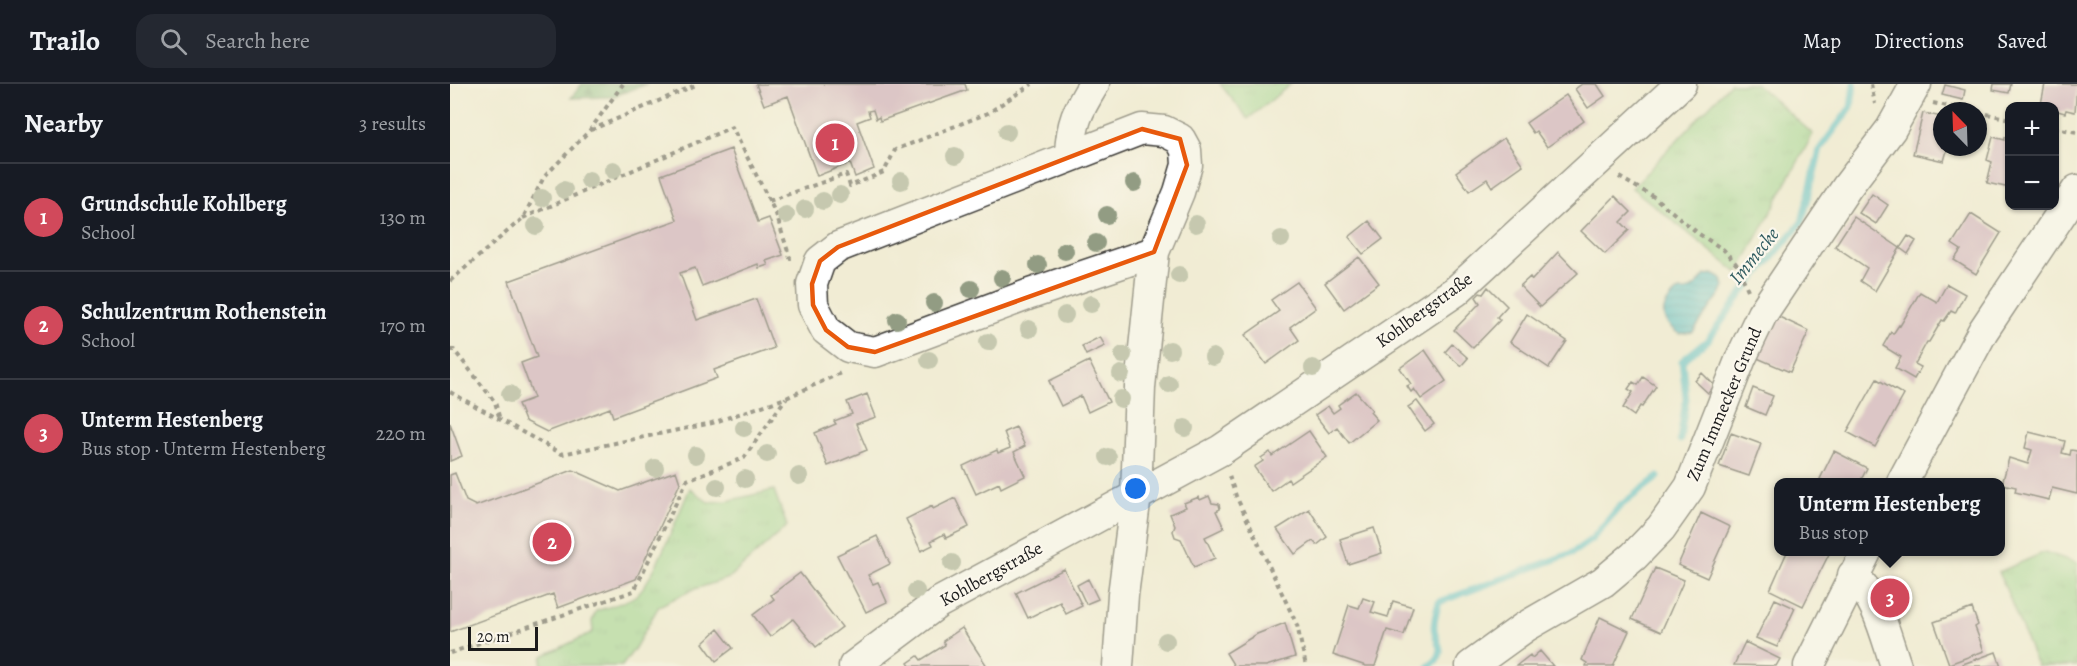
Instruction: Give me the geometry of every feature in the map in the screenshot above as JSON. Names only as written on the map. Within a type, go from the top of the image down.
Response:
[{"type":"street","points":[[1070,155],[1070,133],[1074,119],[1094,84]]},
{"type":"street","name":"Kohlbergstraße","points":[[854,666],[938,603],[1221,450],[1456,291],[1681,84]]},
{"type":"street","name":"Zum Immecker Grund","points":[[1471,666],[1525,627],[1602,582],[1634,556],[1661,528],[1689,487],[1741,358],[1762,314],[1847,187],[1891,129],[1912,91]]},
{"type":"street","points":[[1119,666],[1123,596],[1136,495],[1140,387],[1154,252],[1179,192],[1187,165],[1186,150],[1180,139],[1164,131],[1142,129],[1070,155],[838,247],[820,261],[812,284],[813,305],[826,330],[848,347],[875,352],[1030,294],[1154,252]]},
{"type":"street","points":[[1905,478],[1983,331],[2077,190]]},
{"type":"street","points":[[1809,666],[1859,563]]},
{"type":"street","points":[[1859,563],[1865,586],[1872,598],[1896,666]]},
{"type":"path","points":[[523,218],[544,177],[590,130],[623,84]]},
{"type":"path","points":[[590,130],[698,84]]},
{"type":"path","points":[[769,201],[846,174],[850,186],[884,172],[895,150],[988,113],[1032,84]]},
{"type":"path","points":[[1912,91],[1944,102]]},
{"type":"path","points":[[1987,114],[2005,118]]},
{"type":"path","points":[[450,281],[523,218],[732,127],[776,214],[790,258]]},
{"type":"path","points":[[2059,129],[2077,132]]},
{"type":"path","points":[[1613,174],[1654,197],[1699,234],[1724,250],[1737,265],[1743,280]]},
{"type":"path","points":[[450,350],[454,350],[495,402],[500,420]]},
{"type":"path","points":[[450,392],[562,454],[712,423],[786,398],[842,373],[875,352]]},
{"type":"path","points":[[450,653],[634,591],[687,480],[744,458],[786,398]]},
{"type":"path","points":[[1221,450],[1236,496],[1297,625],[1306,666]]},
{"type":"highlighted area","points":[[1142,129],[1180,139],[1187,165],[1154,252],[875,352],[848,347],[826,330],[813,305],[812,284],[820,261],[838,247]]},
{"type":"green space","points":[[582,84],[647,84],[612,97],[571,98]]},
{"type":"green space","points":[[1220,84],[1291,84],[1248,119]]},
{"type":"green space","points":[[1730,84],[1756,84],[1813,134],[1738,273],[1632,188]]},
{"type":"green space","points":[[690,488],[708,502],[727,501],[774,490],[787,526],[729,578],[692,590],[659,606],[622,666],[541,666],[543,656],[593,632],[592,621],[596,611],[626,601],[642,588],[658,562]]},
{"type":"green space","points":[[2045,552],[2077,563],[2077,666],[2037,666],[1999,572]]},
{"type":"water","points":[[1713,274],[1722,279],[1724,286],[1721,293],[1693,332],[1679,334],[1666,321],[1664,308],[1677,292],[1689,290],[1705,275]]},
{"type":"building","points":[[756,84],[965,84],[967,90],[880,121],[879,117],[876,119],[873,110],[868,111],[870,117],[857,122],[874,169],[855,177],[850,163],[817,176],[788,96],[764,105]]},
{"type":"building","points":[[1582,84],[1597,84],[1605,96],[1588,108],[1575,89]]},
{"type":"building","points":[[1994,84],[2011,84],[2009,93],[1993,90]]},
{"type":"building","points":[[2045,84],[2077,84],[2075,112],[2059,111],[2059,102],[2041,102]]},
{"type":"building","points":[[1945,85],[1965,90],[1963,100],[1942,95]]},
{"type":"building","points":[[1566,95],[1584,121],[1547,147],[1536,131],[1533,133],[1526,123]]},
{"type":"building","points":[[1923,113],[1933,115],[1933,156],[1945,156],[1944,161],[1913,154]]},
{"type":"building","points":[[1993,137],[2005,140],[2005,187],[1987,183],[1992,162],[1987,160]]},
{"type":"building","points":[[1504,138],[1523,165],[1492,187],[1487,179],[1469,191],[1456,172]]},
{"type":"building","points":[[731,149],[758,222],[769,218],[783,255],[766,261],[768,265],[759,268],[758,264],[702,286],[695,268],[680,273],[697,320],[756,299],[774,348],[714,370],[717,378],[613,417],[610,408],[547,432],[525,421],[518,404],[534,398],[521,363],[537,357],[509,281],[677,220],[661,175]]},
{"type":"building","points":[[1872,194],[1888,205],[1876,224],[1859,213]]},
{"type":"building","points":[[1615,196],[1631,212],[1621,222],[1629,230],[1605,254],[1581,231]]},
{"type":"building","points":[[1971,214],[2001,233],[1976,274],[1954,260],[1961,250],[1952,244]]},
{"type":"building","points":[[1854,217],[1900,248],[1875,291],[1860,281],[1867,268],[1835,246]]},
{"type":"building","points":[[1369,221],[1383,239],[1363,254],[1349,237]]},
{"type":"building","points":[[1908,236],[1916,241],[1908,254],[1900,248]]},
{"type":"building","points":[[1558,252],[1578,273],[1540,307],[1520,286],[1530,277],[1532,280]]},
{"type":"building","points":[[1359,257],[1379,283],[1344,309],[1325,283]]},
{"type":"building","points":[[1297,282],[1316,308],[1290,327],[1299,340],[1266,364],[1245,335],[1279,311],[1271,300]]},
{"type":"building","points":[[1947,284],[1965,294],[1955,313],[1951,311],[1944,321],[1942,320],[1927,342],[1915,364],[1921,367],[1914,379],[1895,368],[1901,357],[1883,346],[1891,332],[1893,334],[1900,326],[1920,292],[1937,302]]},
{"type":"building","points":[[1488,287],[1507,306],[1497,317],[1500,320],[1473,348],[1454,330],[1480,303],[1476,297],[1480,293],[1483,294]]},
{"type":"building","points":[[1527,314],[1567,341],[1549,368],[1510,342]]},
{"type":"building","points":[[1775,315],[1809,331],[1790,372],[1755,357]]},
{"type":"building","points":[[1100,337],[1105,346],[1086,355],[1082,346]]},
{"type":"building","points":[[1452,344],[1468,358],[1461,366],[1445,352]]},
{"type":"building","points":[[1425,350],[1446,381],[1421,399],[1414,389],[1411,392],[1407,386],[1411,384],[1400,368]]},
{"type":"building","points":[[1089,361],[1109,402],[1088,412],[1081,396],[1061,406],[1049,381]]},
{"type":"building","points":[[1702,373],[1715,386],[1708,393],[1695,381]]},
{"type":"building","points":[[1643,377],[1656,386],[1634,416],[1623,408],[1633,392],[1628,389],[1633,382],[1638,385]]},
{"type":"building","points":[[1877,379],[1904,395],[1875,447],[1847,432]]},
{"type":"building","points":[[1753,388],[1773,396],[1765,415],[1746,407]]},
{"type":"building","points":[[1356,392],[1372,410],[1370,412],[1377,420],[1349,443],[1337,427],[1329,433],[1315,415],[1328,406],[1333,413],[1340,408],[1338,405]]},
{"type":"building","points":[[867,394],[876,417],[856,424],[867,450],[828,466],[815,433],[836,424],[834,421],[852,414],[847,402]]},
{"type":"building","points":[[1417,401],[1434,424],[1425,431],[1408,407]]},
{"type":"building","points":[[450,423],[462,456],[450,461]]},
{"type":"building","points":[[1016,427],[1025,446],[1014,452],[1025,476],[1001,488],[999,483],[976,494],[963,466],[997,450],[998,453],[1010,448],[1004,432]]},
{"type":"building","points":[[1309,431],[1327,457],[1290,482],[1288,479],[1271,491],[1254,467],[1270,452],[1272,456]]},
{"type":"building","points":[[2029,432],[2065,441],[2062,453],[2070,455],[2071,450],[2077,451],[2077,494],[2052,488],[2049,500],[2015,492],[2016,487],[2005,485],[2004,478],[2009,458],[2028,464],[2032,450],[2025,448]]},
{"type":"building","points":[[1731,433],[1761,444],[1749,476],[1719,466]]},
{"type":"building","points":[[1834,451],[1867,468],[1862,478],[1820,478]]},
{"type":"building","points":[[573,470],[620,491],[676,471],[680,483],[636,579],[558,608],[553,594],[450,632],[450,475],[455,473],[466,501],[476,506]]},
{"type":"building","points":[[1209,496],[1212,503],[1219,504],[1220,509],[1216,511],[1224,528],[1205,537],[1215,558],[1194,567],[1181,539],[1175,537],[1173,531],[1175,526],[1170,514],[1186,507],[1184,503]]},
{"type":"building","points":[[955,498],[969,527],[946,538],[944,534],[931,541],[933,545],[921,551],[906,519]]},
{"type":"building","points":[[1309,509],[1327,537],[1317,545],[1313,541],[1295,554],[1277,529]]},
{"type":"building","points":[[1701,513],[1730,527],[1707,578],[1678,565]]},
{"type":"building","points":[[1374,528],[1382,553],[1348,564],[1340,539]]},
{"type":"building","points":[[877,536],[890,564],[868,575],[873,584],[878,582],[887,602],[866,612],[837,555]]},
{"type":"building","points":[[1785,556],[1828,556],[1803,606],[1770,590]]},
{"type":"building","points":[[1655,568],[1684,580],[1661,632],[1632,619]]},
{"type":"building","points":[[1064,569],[1082,606],[1066,614],[1060,602],[1028,618],[1016,593]]},
{"type":"building","points":[[800,573],[842,627],[816,647],[793,619],[770,637],[753,615],[774,599],[771,595]]},
{"type":"building","points":[[1088,579],[1098,599],[1086,604],[1077,585]]},
{"type":"building","points":[[1363,598],[1375,602],[1371,612],[1388,617],[1393,601],[1413,607],[1404,635],[1387,630],[1375,666],[1366,666],[1333,655],[1349,605],[1359,608]]},
{"type":"building","points":[[1775,599],[1795,608],[1777,647],[1756,638]]},
{"type":"building","points":[[1972,608],[1978,625],[1975,627],[1984,651],[1949,664],[1934,622]]},
{"type":"building","points":[[1600,617],[1629,631],[1613,666],[1586,666],[1587,663],[1582,660]]},
{"type":"building","points":[[1285,623],[1295,657],[1266,666],[1234,666],[1226,653],[1257,634]]},
{"type":"building","points":[[962,628],[987,666],[910,666],[908,663],[918,656],[921,660],[945,645],[943,641]]},
{"type":"building","points":[[718,629],[733,648],[716,661],[703,643]]},
{"type":"building","points":[[1745,642],[1780,659],[1776,666],[1734,665]]},
{"type":"building","points":[[1540,651],[1553,666],[1516,666],[1530,655],[1532,658]]},
{"type":"building","points":[[1996,652],[2001,666],[1964,666],[1963,664]]},
{"type":"waterway","name":"Immecke","points":[[1680,440],[1686,399],[1682,361],[1708,340],[1743,292],[1802,222],[1820,149],[1851,107],[1854,84]]},
{"type":"waterway","name":"Immecke","points":[[1429,666],[1439,657],[1440,652],[1434,627],[1439,602],[1572,553],[1592,539],[1620,506],[1658,477]]},
{"type":"place","name":"Grundschule Kohlberg","points":[[835,143]]},
{"type":"place","name":"Schulzentrum Rothenstein","points":[[552,542]]},
{"type":"place","name":"Unterm Hestenberg","points":[[1890,598]]}]
